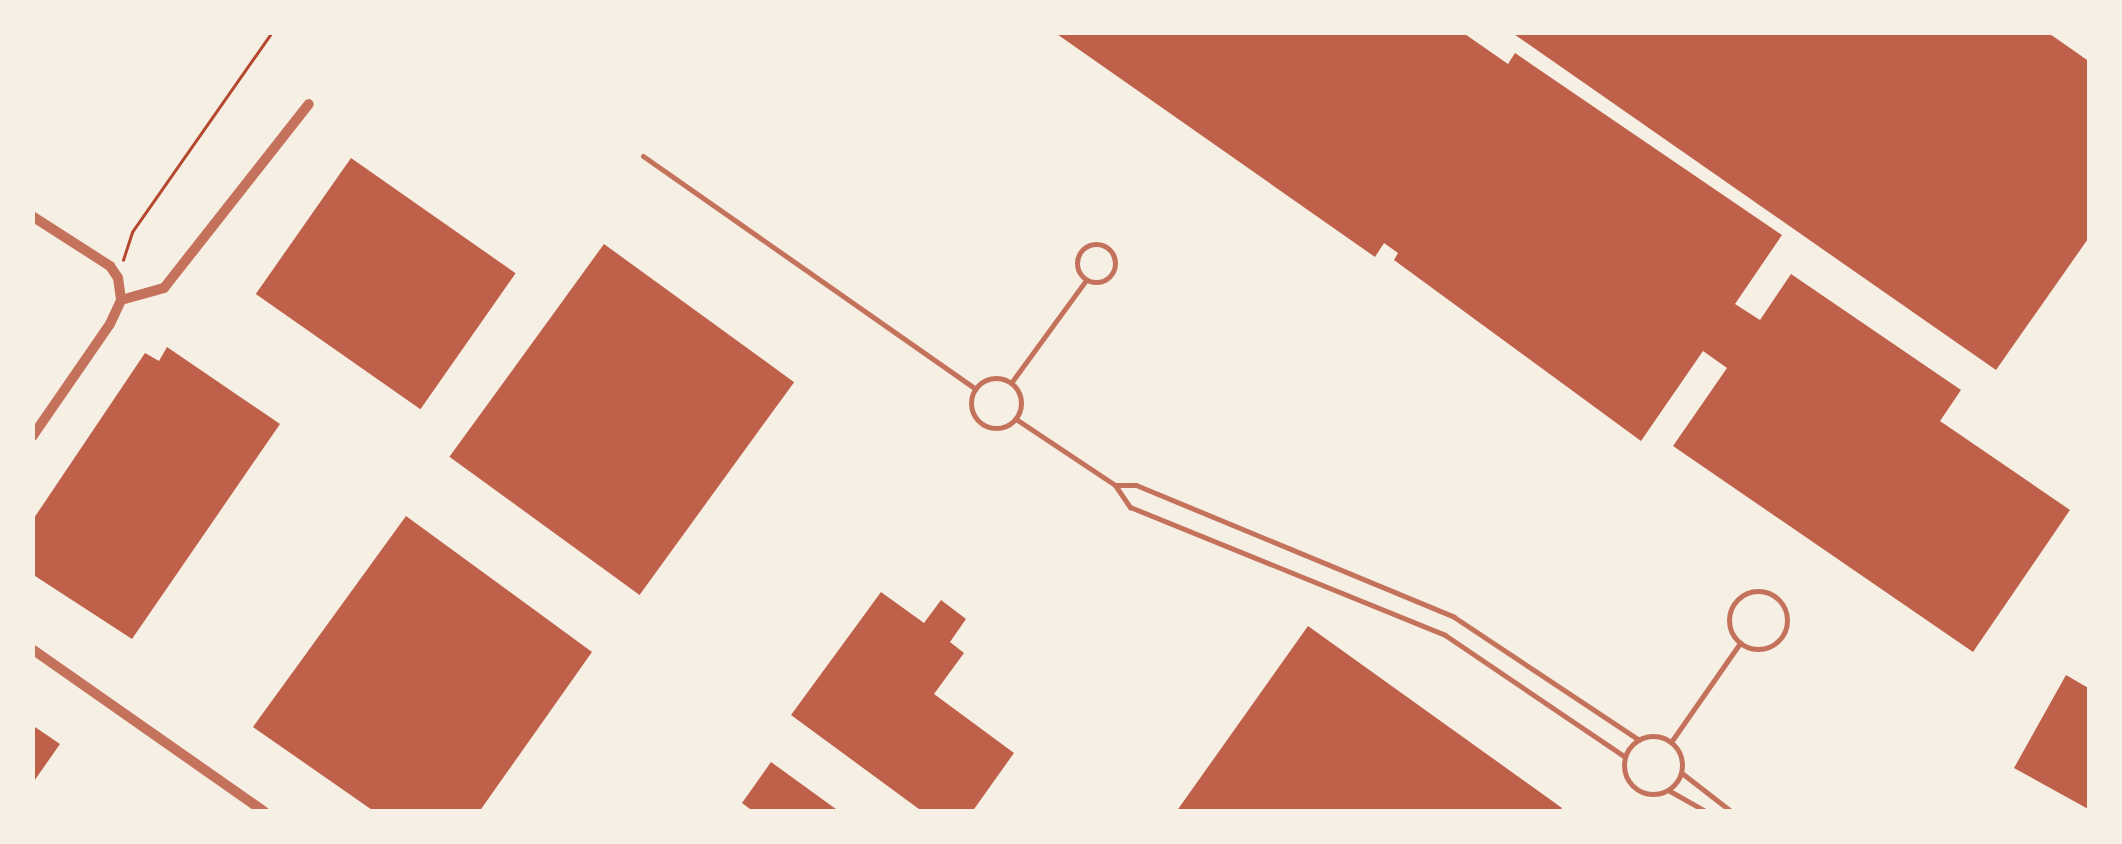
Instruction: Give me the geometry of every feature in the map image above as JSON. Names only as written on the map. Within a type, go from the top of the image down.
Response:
[{"type":"street","points":[[121,300],[164,288],[309,104]]},
{"type":"street","points":[[32,216],[110,266],[118,278],[121,300],[110,324],[32,437]]},
{"type":"street","points":[[32,650],[265,812]]},
{"type":"lane","points":[[642,156],[976,389]]},
{"type":"lane","points":[[1091,245],[1104,246],[1115,259],[1114,272],[1099,282],[1086,280],[1078,270],[1081,252],[1091,245]]},
{"type":"lane","points":[[1011,383],[1086,280]]},
{"type":"lane","points":[[988,380],[1011,383],[1022,403],[1016,420],[1001,428],[984,426],[973,413],[976,389],[988,380]]},
{"type":"lane","points":[[1016,420],[1115,486],[1130,507],[1444,635],[1625,758]]},
{"type":"lane","points":[[1115,486],[1136,485],[1454,617],[1639,740]]},
{"type":"lane","points":[[1758,590],[1776,596],[1786,614],[1784,634],[1759,649],[1740,643],[1729,628],[1734,602],[1758,590]]},
{"type":"lane","points":[[1671,742],[1740,643]]},
{"type":"lane","points":[[1668,790],[1682,773],[1681,756],[1671,742],[1656,736],[1639,740],[1625,758],[1626,777],[1640,791],[1668,790],[1707,812]]},
{"type":"lane","points":[[1682,773],[1732,812]]},
{"type":"path","points":[[118,278],[132,232],[272,32]]},
{"type":"building","points":[[1054,32],[1462,32],[1508,64],[1515,53],[1782,235],[1735,304],[1760,320],[1791,274],[1961,390],[1940,421],[2070,510],[1973,652],[1673,446],[1727,368],[1703,351],[1641,441],[1394,260],[1398,253],[1384,243],[1375,257]]},
{"type":"building","points":[[1511,32],[2047,32],[2090,62],[2090,236],[1996,370]]},
{"type":"building","points":[[351,158],[516,273],[420,409],[256,294]]},
{"type":"building","points":[[604,244],[794,382],[640,595],[449,457]]},
{"type":"building","points":[[167,347],[280,424],[132,639],[32,574],[32,521],[145,353],[159,361]]},
{"type":"building","points":[[406,516],[592,652],[479,812],[375,812],[253,727]]},
{"type":"building","points":[[881,592],[924,623],[941,600],[966,619],[950,642],[964,653],[934,694],[1014,753],[972,812],[923,812],[791,715]]},
{"type":"building","points":[[1308,626],[1562,808],[1559,812],[1176,812]]},
{"type":"building","points":[[2066,675],[2090,689],[2090,810],[2014,768]]},
{"type":"building","points":[[32,725],[60,744],[32,784]]},
{"type":"building","points":[[771,762],[840,812],[754,812],[742,803]]}]
